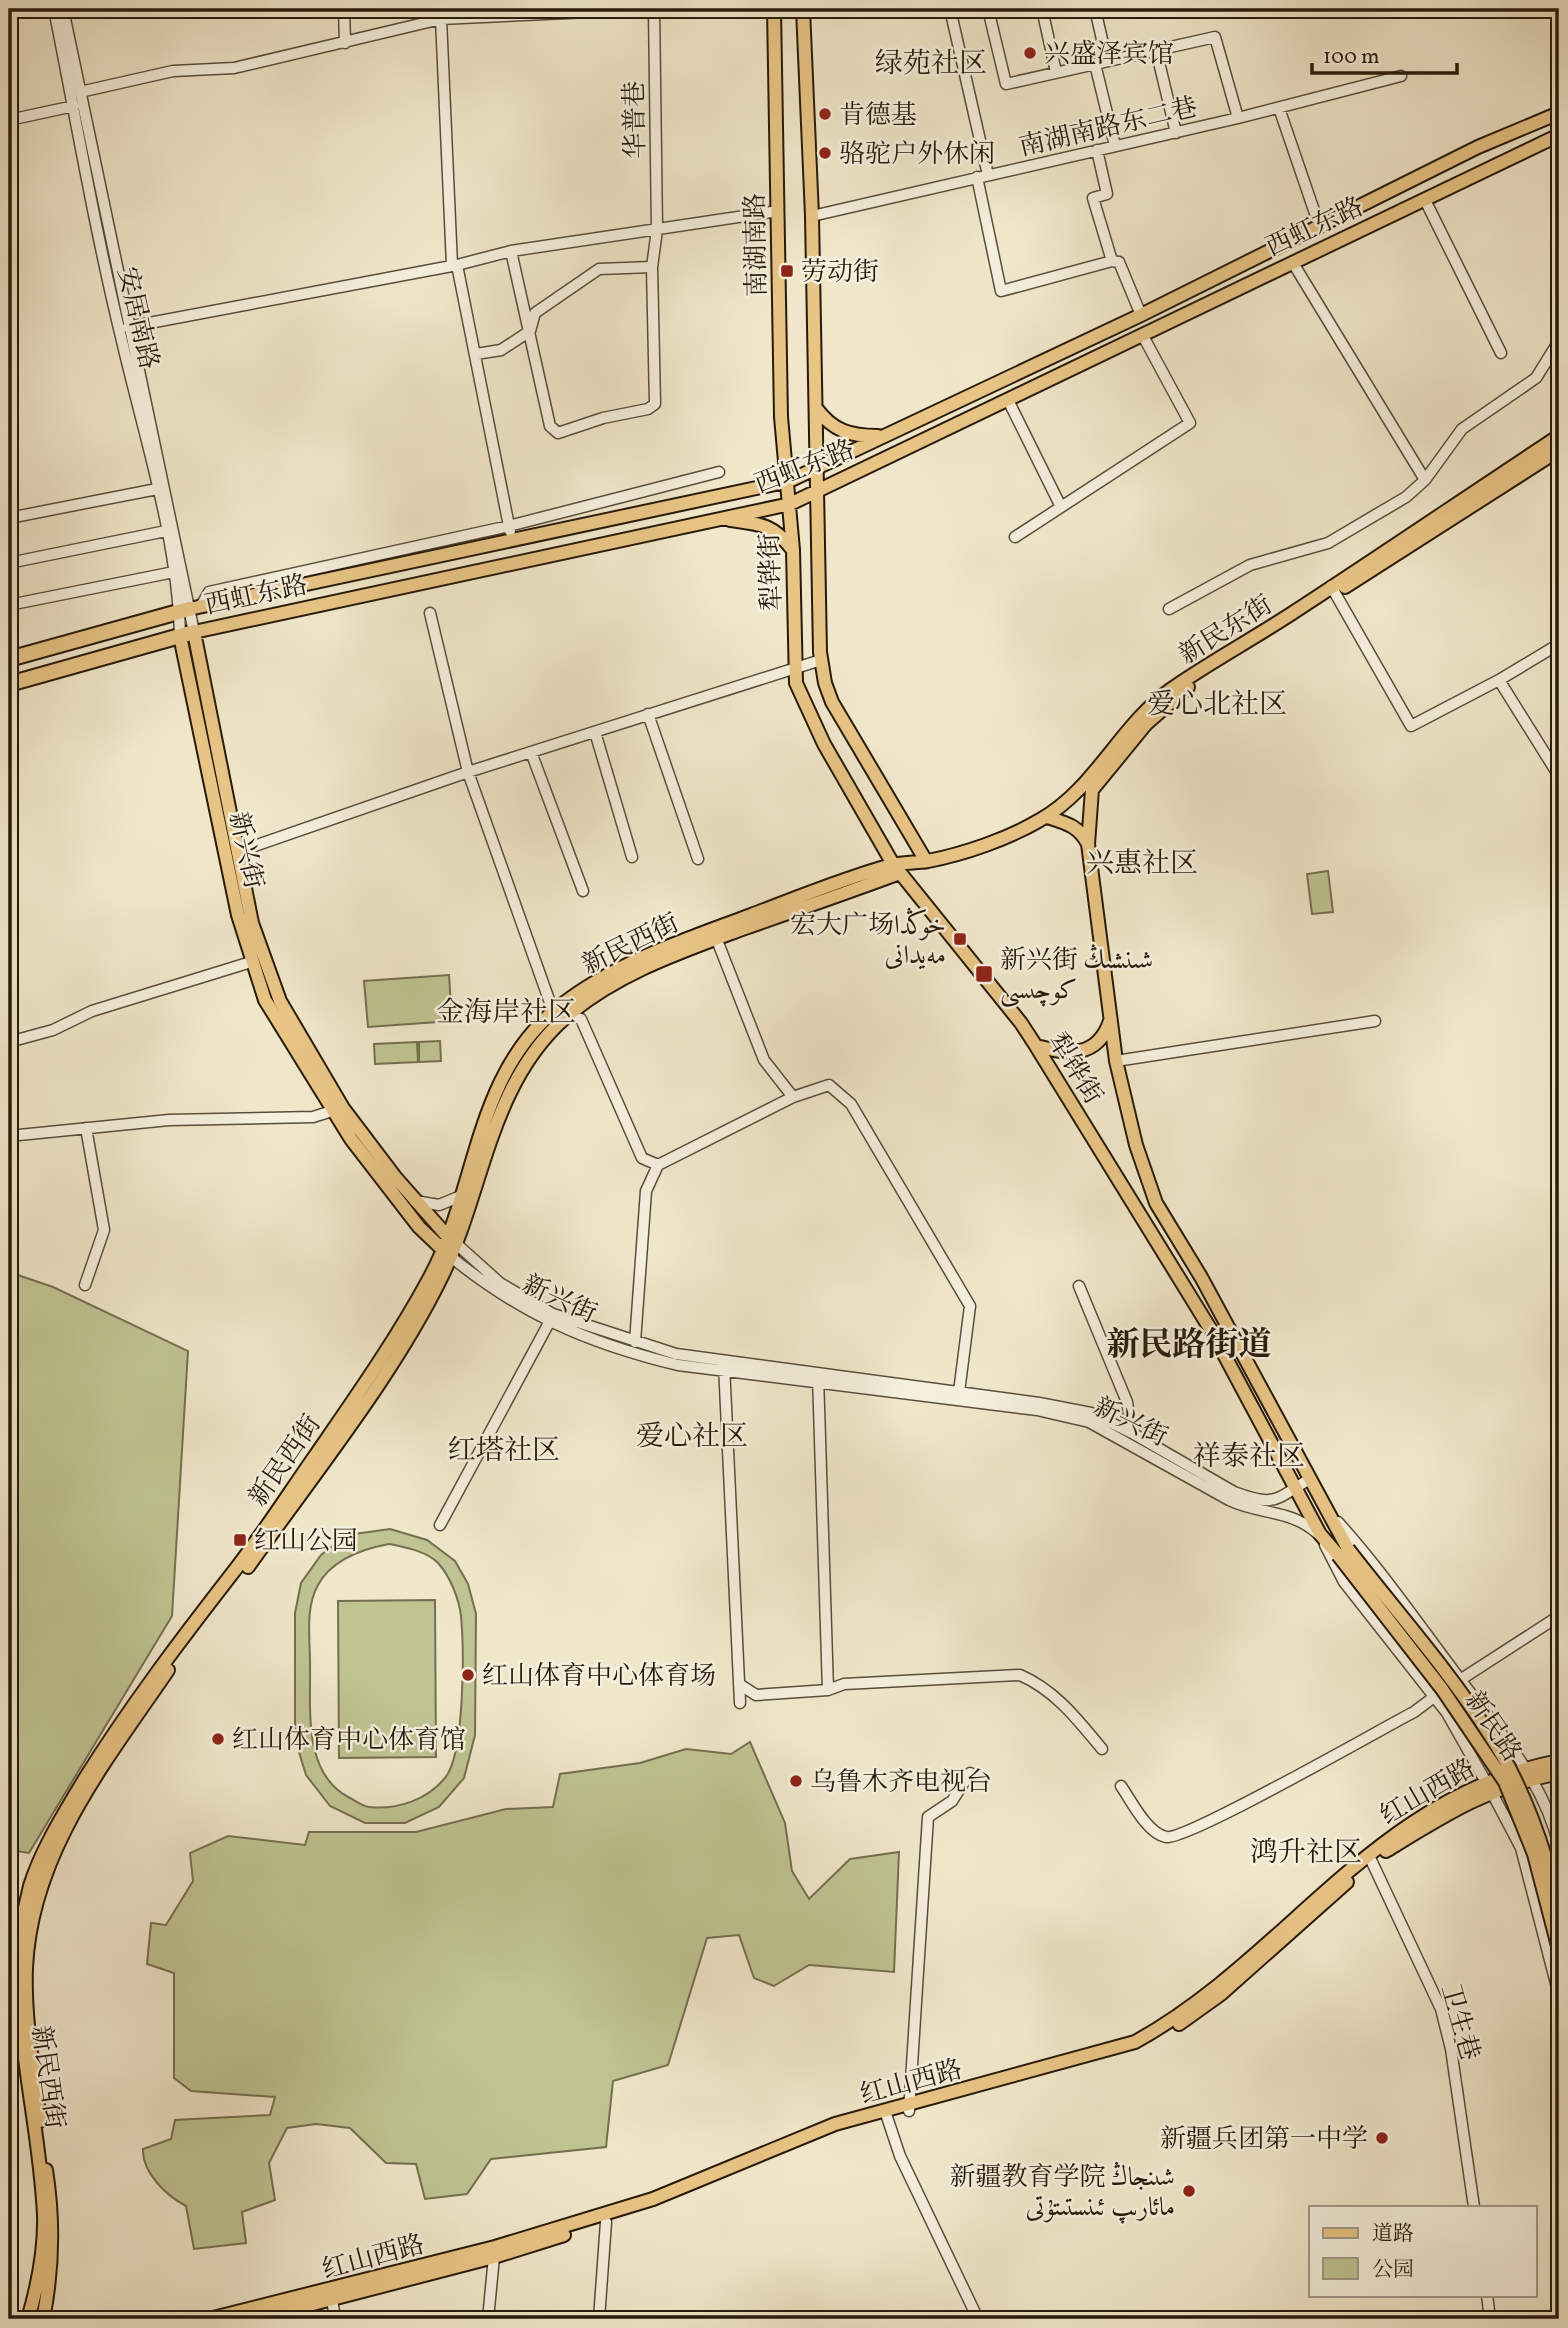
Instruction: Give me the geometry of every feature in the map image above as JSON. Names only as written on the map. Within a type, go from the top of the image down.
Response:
[{"type":"highway","name":"西虹东路","points":[[9,659],[190,609]]},
{"type":"highway","name":"西虹东路","points":[[9,684],[187,634]]},
{"type":"main road","name":"南湖南路","points":[[774,9],[781,417],[789,481]]},
{"type":"main road","points":[[803,9],[812,216],[818,467]]},
{"type":"main road","name":"西虹东路","points":[[190,609],[789,481],[1320,228],[1478,147],[1559,113]]},
{"type":"main road","name":"西虹东路","points":[[187,634],[790,504],[818,493],[1559,135]]},
{"type":"main road","points":[[816,408],[828,424],[852,436],[882,436]]},
{"type":"main road","name":"新民东街","points":[[1088,844],[1092,790],[1146,724],[1193,683],[1559,436]]},
{"type":"main road","name":"新民东街","points":[[926,861],[1024,829],[1047,817],[1081,789],[1140,717],[1164,694],[1487,499],[1559,450]]},
{"type":"main road","name":"犁铧街","points":[[818,467],[821,660],[824,683],[832,702],[926,861]]},
{"type":"main road","name":"犁铧街","points":[[789,481],[796,683],[824,744],[896,869],[1021,1023],[1036,1046],[1211,1330],[1320,1534],[1343,1552]]},
{"type":"main road","points":[[719,519],[758,523],[776,530],[793,550]]},
{"type":"main road","name":"新兴街","points":[[187,634],[262,958],[280,1001],[344,1108],[415,1201],[452,1240]]},
{"type":"main road","name":"新兴街","points":[[187,634],[238,915],[265,1000],[332,1111],[419,1227],[447,1253]]},
{"type":"main road","points":[[1047,817],[1082,832],[1088,844]]},
{"type":"main road","name":"犁铧街","points":[[1088,844],[1116,1061],[1136,1145],[1156,1203],[1201,1277],[1328,1512],[1343,1552]]},
{"type":"main road","name":"新民西街","points":[[452,1240],[478,1134],[508,1069],[533,1032],[553,1012],[620,969],[896,869],[926,861]]},
{"type":"main road","name":"新民西街","points":[[43,2319],[49,2292],[53,2223],[31,2049],[26,1968],[31,1926],[46,1866],[64,1830],[103,1767],[186,1643],[243,1574],[390,1363],[447,1253],[500,1113],[533,1052],[568,1016],[628,976],[715,934]]},
{"type":"main road","points":[[1036,1046],[1057,1051],[1084,1050],[1098,1045],[1111,1020]]},
{"type":"main road","name":"新民西街","points":[[28,2319],[38,2287],[44,2215],[19,2031],[16,1977],[26,1905],[38,1864],[61,1818],[121,1721],[183,1634],[235,1571],[369,1380],[447,1253]]},
{"type":"main road","name":"新民路","points":[[1343,1552],[1490,1735],[1514,1777],[1544,1848],[1559,1906]]},
{"type":"main road","name":"新民路","points":[[1343,1552],[1505,1782],[1534,1854],[1559,1950]]},
{"type":"main road","name":"红山西路","points":[[255,2319],[494,2257],[654,2207],[836,2132],[1135,2042],[1161,2027],[1214,1987],[1367,1853],[1462,1792],[1489,1786],[1559,1761]]},
{"type":"main road","name":"红山西路","points":[[1528,1773],[1559,1773]]},
{"type":"main road","name":"红山西路","points":[[209,2319],[495,2248],[653,2199],[835,2124],[909,2108],[1138,2046],[1162,2035],[1221,1994],[1371,1860],[1489,1786]]},
{"type":"street","name":"安居南路","points":[[54,9],[118,325],[174,572],[190,609]]},
{"type":"street","name":"安居南路","points":[[63,9],[128,327],[190,609],[187,634]]},
{"type":"street","points":[[344,9],[345,43]]},
{"type":"street","points":[[80,92],[173,71],[234,68],[441,19],[654,9]]},
{"type":"street","name":"华普巷","points":[[530,331],[550,426],[558,433],[603,418],[648,409],[655,404],[652,267],[657,230],[654,9]]},
{"type":"street","name":"南湖南路东二巷","points":[[950,9],[983,176]]},
{"type":"street","name":"南湖南路东二巷","points":[[988,9],[1006,84],[1215,37],[1238,118]]},
{"type":"street","points":[[1042,9],[1056,72]]},
{"type":"street","points":[[1095,9],[1107,61]]},
{"type":"street","points":[[441,19],[454,265],[476,354],[512,542]]},
{"type":"street","points":[[1156,50],[1176,133]]},
{"type":"street","points":[[1095,64],[1115,146]]},
{"type":"street","name":"南湖南路东二巷","points":[[812,216],[1176,133],[1401,76]]},
{"type":"street","points":[[9,120],[74,106]]},
{"type":"street","points":[[1279,107],[1320,228]]},
{"type":"street","points":[[1097,150],[1107,194],[1093,198],[1112,261]]},
{"type":"street","points":[[983,176],[1001,291],[1112,261],[1119,262],[1141,314]]},
{"type":"street","points":[[1425,201],[1501,353]]},
{"type":"street","points":[[128,327],[454,265],[510,251],[778,211]]},
{"type":"street","points":[[510,251],[530,331]]},
{"type":"street","points":[[1293,263],[1425,480]]},
{"type":"street","points":[[476,354],[502,350],[530,331],[535,313],[599,269],[652,267]]},
{"type":"street","points":[[1015,537],[1190,424],[1143,336]]},
{"type":"street","points":[[1169,609],[1250,565],[1328,543],[1406,497],[1425,480],[1462,429],[1536,378],[1559,341]]},
{"type":"street","points":[[1008,400],[1061,507]]},
{"type":"street","points":[[190,609],[209,592],[509,526],[719,472]]},
{"type":"street","points":[[9,518],[157,489]]},
{"type":"street","points":[[9,563],[166,531]]},
{"type":"street","points":[[9,605],[174,572]]},
{"type":"street","points":[[1333,590],[1411,726],[1499,680],[1559,644]]},
{"type":"street","points":[[430,613],[468,772],[553,1012],[581,1019],[642,1158],[658,1166]]},
{"type":"street","points":[[237,852],[468,772],[821,660]]},
{"type":"street","points":[[1499,680],[1559,776]]},
{"type":"street","points":[[648,714],[698,859]]},
{"type":"street","points":[[594,732],[632,857]]},
{"type":"street","points":[[531,752],[583,891]]},
{"type":"street","points":[[715,934],[764,1060],[793,1097]]},
{"type":"street","points":[[9,1042],[53,1030],[77,1017],[251,962]]},
{"type":"street","points":[[1116,1061],[1375,1021]]},
{"type":"street","points":[[635,1342],[646,1191],[658,1166],[793,1097],[830,1085],[851,1104],[970,1306],[959,1392]]},
{"type":"street","points":[[9,1136],[169,1120],[313,1117],[332,1111]]},
{"type":"street","points":[[85,1284],[104,1230],[86,1128]]},
{"type":"street","points":[[415,1201],[439,1205],[461,1196]]},
{"type":"street","name":"新兴街","points":[[452,1240],[500,1283],[551,1318],[724,1366]]},
{"type":"street","name":"新兴街","points":[[447,1253],[494,1291],[634,1354],[678,1365],[724,1366],[959,1392],[1091,1413],[1132,1433],[1212,1480],[1253,1499],[1269,1502],[1283,1498],[1310,1479]]},
{"type":"street","points":[[1079,1286],[1127,1402],[1132,1433]]},
{"type":"street","points":[[440,1525],[551,1318]]},
{"type":"street","points":[[724,1366],[740,1703]]},
{"type":"street","points":[[818,1377],[828,1690]]},
{"type":"street","name":"新兴街","points":[[818,1377],[1037,1410],[1089,1422],[1245,1508],[1302,1519],[1320,1534]]},
{"type":"street","points":[[1328,1512],[1372,1561],[1528,1773],[1555,1825],[1559,1846]]},
{"type":"street","points":[[1320,1534],[1344,1583],[1434,1697],[1489,1786],[1521,1848],[1559,1995]]},
{"type":"street","points":[[1460,1681],[1559,1616]]},
{"type":"street","points":[[739,1684],[756,1695],[828,1690],[844,1684],[1020,1675],[1038,1683],[1075,1716],[1102,1749]]},
{"type":"street","points":[[1121,1786],[1156,1834],[1170,1838],[1222,1816],[1414,1712],[1434,1697]]},
{"type":"street","points":[[909,2108],[928,1817],[952,1801],[970,1773]]},
{"type":"street","name":"卫生巷","points":[[1371,1860],[1441,2009],[1451,2049],[1474,2206]]},
{"type":"street","points":[[887,2117],[900,2156],[978,2319]]},
{"type":"street","points":[[599,2319],[606,2222]]},
{"type":"street","points":[[488,2319],[494,2257]]},
{"type":"street","points":[[1486,2296],[1490,2319]]},
{"type":"street","points":[[332,2299],[335,2319]]},
{"type":"green space","points":[[1328,871],[1333,912],[1312,914],[1307,874]]},
{"type":"green space","points":[[449,975],[452,1021],[368,1027],[364,981]]},
{"type":"green space","points":[[440,1041],[441,1061],[419,1062],[419,1042]]},
{"type":"green space","points":[[417,1042],[418,1062],[375,1064],[374,1044]]},
{"type":"green space","points":[[9,1272],[53,1287],[188,1351],[172,1616],[29,1853],[9,1850]]},
{"type":"green space","name":"红山体育中心体育场","points":[[390,1529],[427,1540],[455,1561],[468,1584],[476,1614],[475,1735],[464,1778],[439,1807],[405,1823],[365,1823],[330,1806],[306,1775],[295,1739],[295,1613],[301,1583],[321,1555],[347,1535]],"holes":[[[389,1544],[428,1555],[438,1563],[450,1581],[461,1616],[462,1700],[452,1766],[445,1778],[420,1798],[401,1805],[380,1808],[361,1805],[335,1787],[324,1773],[317,1757],[310,1719],[309,1633],[314,1594],[331,1568],[358,1552]]]},
{"type":"green space","points":[[435,1600],[436,1757],[339,1758],[338,1601]]},
{"type":"green space","points":[[750,1742],[785,1823],[792,1871],[809,1899],[850,1859],[899,1852],[894,1972],[809,1965],[774,1986],[754,1978],[739,1935],[707,1938],[668,2065],[613,2081],[606,2147],[491,2159],[467,2194],[425,2199],[416,2164],[386,2163],[350,2128],[316,2124],[287,2128],[269,2163],[275,2200],[242,2212],[246,2243],[194,2249],[186,2206],[157,2183],[147,2167],[143,2149],[171,2139],[175,2120],[270,2115],[275,2097],[191,2091],[174,2078],[174,1973],[147,1964],[151,1923],[166,1925],[193,1881],[190,1853],[228,1836],[305,1845],[309,1832],[416,1832],[506,1809],[553,1807],[560,1774],[640,1763],[686,1749],[731,1754]]},
{"type":"place","name":"兴盛泽宾馆","points":[[1030,53]]},
{"type":"place","name":"肯德基","points":[[825,114]]},
{"type":"place","name":"骆驼户外休闲","points":[[825,153]]},
{"type":"place","name":"劳动街","points":[[787,271]]},
{"type":"place","name":"宏大广场خوڭدا مەيدانى","points":[[960,939]]},
{"type":"place","name":"新兴街 شىنشىڭ كوچىسى","points":[[984,974]]},
{"type":"place","name":"红山公园","points":[[240,1540]]},
{"type":"place","name":"红山体育中心体育场","points":[[468,1675]]},
{"type":"place","name":"红山体育中心体育馆","points":[[218,1739]]},
{"type":"place","name":"乌鲁木齐电视台","points":[[796,1781]]},
{"type":"place","name":"新疆兵团第一中学","points":[[1382,2138]]},
{"type":"place","name":"新疆教育学院 شىنجاڭ مائارىپ ئىنستىتۇتى","points":[[1189,2191]]},
{"type":"district","name":"绿苑社区","points":[[931,62]]},
{"type":"district","name":"爱心北社区","points":[[1217,703]]},
{"type":"district","name":"兴惠社区","points":[[1142,862]]},
{"type":"district","name":"金海岸社区","points":[[506,1011]]},
{"type":"district","name":"新民路街道","points":[[1189,1343]]},
{"type":"district","name":"爱心社区","points":[[692,1435]]},
{"type":"district","name":"红塔社区","points":[[504,1449]]},
{"type":"district","name":"祥泰社区","points":[[1249,1455]]},
{"type":"district","name":"鸿升社区","points":[[1306,1851]]}]
